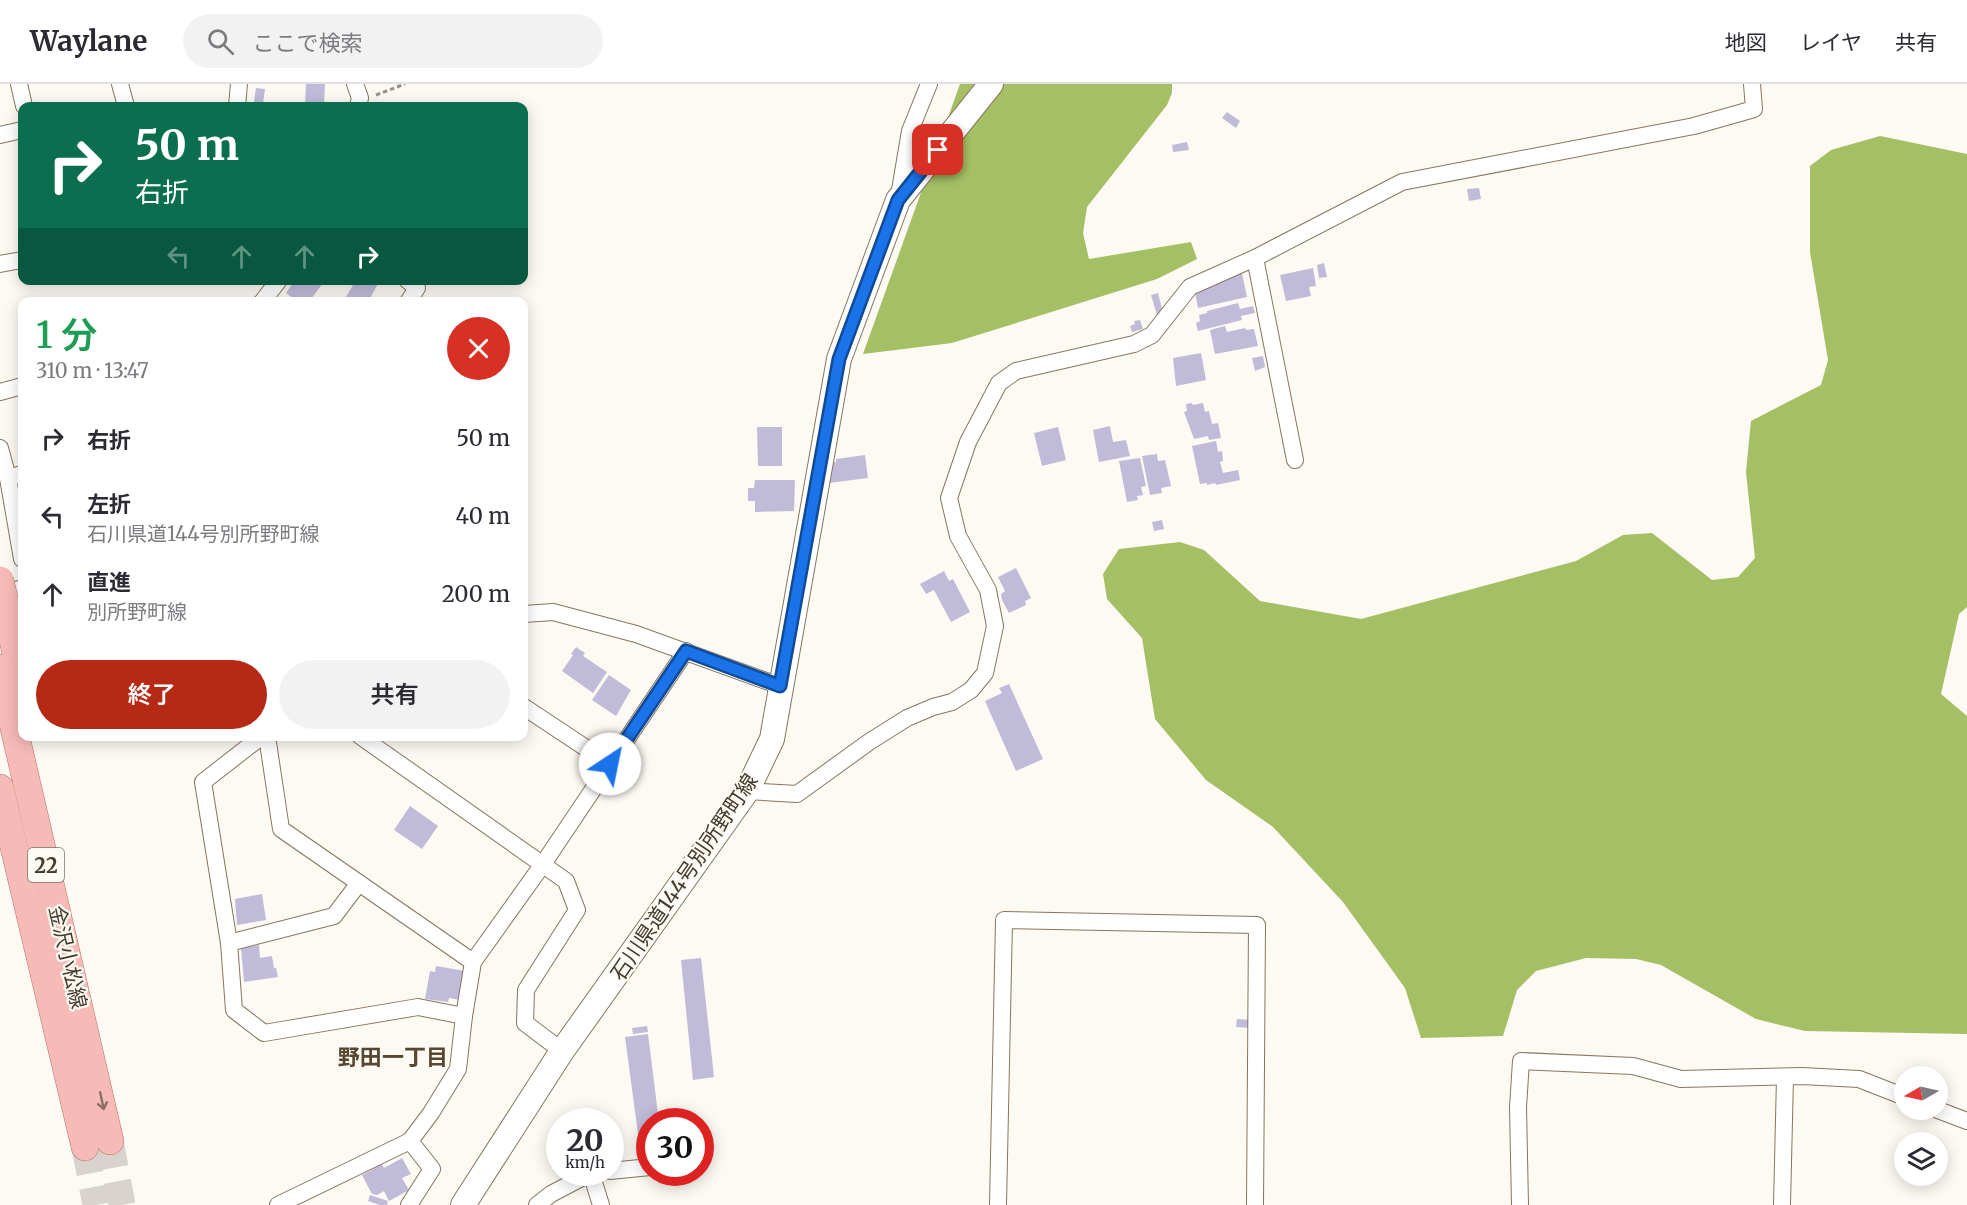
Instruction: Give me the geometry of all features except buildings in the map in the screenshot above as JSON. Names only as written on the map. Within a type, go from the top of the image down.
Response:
[{"type":"main road","name":"石川県道144号別所野町線","points":[[463,1205],[562,1052],[747,792],[772,739],[839,359],[898,200],[992,84]]},
{"type":"main road","points":[[7,591],[18,658]]},
{"type":"main road","name":"金沢小松線","points":[[0,668],[93,1061],[98,1144],[60,1040],[0,788]]},
{"type":"main road","name":"22","points":[[35,741],[73,925],[93,1061]]},
{"type":"main road","name":"22","points":[[0,856],[16,913],[60,1040]]},
{"type":"street","points":[[19,84],[23,102]]},
{"type":"street","points":[[120,84],[125,102]]},
{"type":"street","points":[[237,102],[239,84]]},
{"type":"street","points":[[898,200],[910,131],[929,84]]},
{"type":"street","points":[[747,792],[797,794],[869,742],[907,718],[952,702],[971,690],[985,673],[995,626],[988,590],[958,536],[949,498],[968,442],[999,383],[1016,371],[1134,344],[1152,335],[1190,287],[1255,258],[1402,182],[1694,126],[1754,109],[1752,84]]},
{"type":"street","points":[[0,135],[18,131]]},
{"type":"street","points":[[1255,258],[1295,460]]},
{"type":"street","points":[[0,264],[18,261]]},
{"type":"street","points":[[266,297],[275,285]]},
{"type":"street","points":[[411,297],[417,288],[413,285]]},
{"type":"street","points":[[0,392],[18,387]]},
{"type":"street","points":[[0,448],[15,476],[18,512]]},
{"type":"street","points":[[528,614],[553,612],[636,634],[780,686]]},
{"type":"street","points":[[278,1205],[410,1141],[431,1113],[458,1069],[473,962],[543,864],[686,651]]},
{"type":"street","points":[[528,710],[610,764]]},
{"type":"street","points":[[255,741],[202,782],[229,943],[234,1010],[264,1033],[418,1007],[464,1016]]},
{"type":"street","points":[[268,741],[281,828],[473,962]]},
{"type":"street","points":[[367,741],[566,881],[577,910],[526,990],[525,1023],[562,1052]]},
{"type":"street","points":[[229,943],[334,916],[359,884]]},
{"type":"street","points":[[998,1205],[1004,920],[1257,925],[1255,1205]]},
{"type":"street","points":[[1520,1205],[1518,1107],[1521,1061],[1633,1066],[1681,1079],[1785,1077],[1859,1079],[1894,1093]]},
{"type":"street","points":[[1782,1205],[1785,1077]]},
{"type":"street","points":[[1948,1113],[1967,1120]]},
{"type":"street","points":[[409,1205],[432,1169],[410,1141]]},
{"type":"street","points":[[537,1205],[566,1186]]},
{"type":"street","points":[[595,1186],[601,1205]]},
{"type":"path","points":[[358,96],[383,93],[405,84]]},
{"type":"green space","points":[[960,84],[1172,84],[1172,93],[1167,105],[1087,207],[1083,233],[1089,259],[1191,242],[1197,259],[1157,279],[952,343],[863,354]]},
{"type":"green space","points":[[1880,136],[1967,154],[1967,607],[1959,614],[1941,694],[1967,716],[1967,1034],[1805,1031],[1756,1019],[1661,965],[1636,959],[1586,958],[1536,971],[1517,990],[1503,1036],[1421,1038],[1405,988],[1343,902],[1273,827],[1206,780],[1155,719],[1142,638],[1107,599],[1103,574],[1119,549],[1180,542],[1204,550],[1260,601],[1361,619],[1576,561],[1623,535],[1652,533],[1712,580],[1738,577],[1755,558],[1746,472],[1751,421],[1821,385],[1828,360],[1810,252],[1810,166],[1831,150]]},
{"type":"tunnel","points":[[110,1141],[122,1205]]},
{"type":"tunnel","points":[[85,1147],[96,1205]]},
{"type":"district","name":"野田一丁目","points":[[393,1057]]},
{"type":"route","points":[[610,764],[686,651],[780,686],[839,359],[898,200],[938,150]]}]
